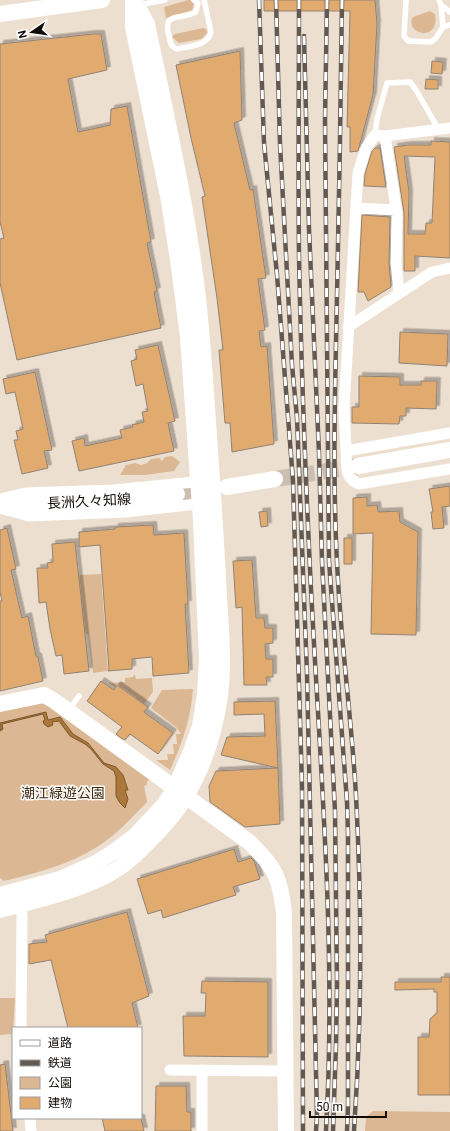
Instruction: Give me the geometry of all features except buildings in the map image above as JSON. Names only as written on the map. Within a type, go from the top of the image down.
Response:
[{"type":"street","points":[[0,14],[102,0]]},
{"type":"street","points":[[0,895],[60,879],[96,863],[136,836],[164,805],[180,793],[206,754],[214,730],[220,697],[222,659],[205,481],[182,287],[169,201],[134,27],[134,0]]},
{"type":"street","points":[[450,128],[380,135],[366,148],[358,173],[344,407],[348,475],[353,482],[359,484],[450,469]]},
{"type":"street","points":[[380,135],[397,214],[396,263],[399,294]]},
{"type":"street","points":[[356,208],[396,210]]},
{"type":"street","points":[[348,327],[432,272],[450,268]]},
{"type":"street","points":[[346,451],[450,433]]},
{"type":"street","points":[[358,466],[450,450]]},
{"type":"street","points":[[227,487],[275,479]]},
{"type":"street","points":[[0,499],[25,493],[114,490],[205,481]]},
{"type":"street","name":"長洲久々知線","points":[[0,503],[57,504],[108,501],[177,494]]},
{"type":"street","points":[[0,508],[29,516],[126,512],[207,502]]},
{"type":"street","points":[[0,704],[44,695],[249,842],[269,863],[278,879],[282,894],[284,913],[286,1131]]},
{"type":"street","points":[[0,910],[77,888],[103,877],[122,866],[143,848],[175,813],[180,793]]},
{"type":"street","points":[[21,905],[21,1027]]},
{"type":"street","points":[[170,1070],[286,1071]]},
{"type":"street","points":[[202,1070],[202,1131]]},
{"type":"street","points":[[30,1119],[32,1131]]},
{"type":"lane","points":[[134,0],[139,4],[144,4],[165,0]]},
{"type":"lane","points":[[194,0],[198,3],[196,12],[172,19],[167,24],[166,27],[170,43],[174,48],[177,49],[206,42],[210,37],[211,32],[204,0]]},
{"type":"lane","points":[[406,0],[404,36],[408,41],[431,42],[436,38],[443,27],[440,2]]},
{"type":"lane","points":[[440,2],[450,12]]},
{"type":"lane","points":[[443,27],[450,25]]},
{"type":"lane","points":[[380,135],[378,119],[387,83],[410,82],[439,130]]},
{"type":"lane","points":[[71,707],[79,696]]},
{"type":"green space","points":[[188,0],[194,4],[192,10],[166,18],[164,7]]},
{"type":"green space","points":[[430,11],[435,14],[435,23],[432,29],[428,32],[422,33],[413,28],[411,23],[413,17]]},
{"type":"green space","points":[[203,28],[206,29],[207,33],[201,39],[179,43],[172,37],[175,34]]},
{"type":"green space","points":[[172,456],[180,462],[174,471],[145,475],[120,475],[126,465],[135,463],[141,465],[147,463],[151,459],[159,458],[162,461],[165,457]]},
{"type":"green space","points":[[101,574],[108,671],[93,673],[88,634],[85,634],[79,575]]},
{"type":"green space","points":[[134,675],[136,679],[152,678],[153,692],[140,709],[134,704],[137,698],[117,684],[115,687],[109,683],[125,682],[125,678],[133,677]]},
{"type":"green space","points":[[193,689],[185,731],[170,770],[156,760],[168,760],[167,754],[174,754],[173,744],[177,744],[176,734],[181,734],[177,728],[151,708],[162,690]]},
{"type":"green space","name":"潮江緑遊公園","points":[[42,701],[152,779],[147,781],[147,785],[144,786],[147,802],[124,826],[97,847],[64,864],[4,881],[0,878],[0,710]]},
{"type":"green space","points":[[0,998],[15,998],[12,1034],[0,1035]]},
{"type":"green space","points":[[373,1111],[450,1112],[450,1131],[365,1131],[366,1117]]},
{"type":"shaded area","points":[[46,712],[48,720],[60,717],[73,734],[88,743],[104,763],[116,767],[123,775],[128,790],[125,790],[128,799],[125,808],[116,796],[116,777],[114,771],[103,764],[85,744],[70,736],[59,721],[52,722],[53,725],[48,727],[44,724],[43,721],[45,720],[43,714],[2,724],[3,729],[0,731],[0,723]]},
{"type":"tunnel","points":[[275,479],[358,466]]},
{"type":"tunnel","points":[[177,494],[211,489]]},
{"type":"railway","points":[[259,0],[264,143],[277,275],[293,481],[302,787],[303,1131]]},
{"type":"railway","points":[[276,0],[280,144],[292,365],[297,418],[307,674],[317,1117],[316,1131]]},
{"type":"railway","points":[[299,0],[299,224],[302,373],[310,569],[326,850],[328,920],[329,1061],[326,1131]]},
{"type":"railway","points":[[327,0],[325,120],[329,561],[347,802],[347,1131]]},
{"type":"railway","points":[[342,0],[335,403],[335,509],[338,580],[354,769],[358,838],[360,1005],[354,1131]]},
{"type":"railway","points":[[304,36],[309,229],[319,453],[322,562],[335,811],[337,985],[333,1131]]}]
